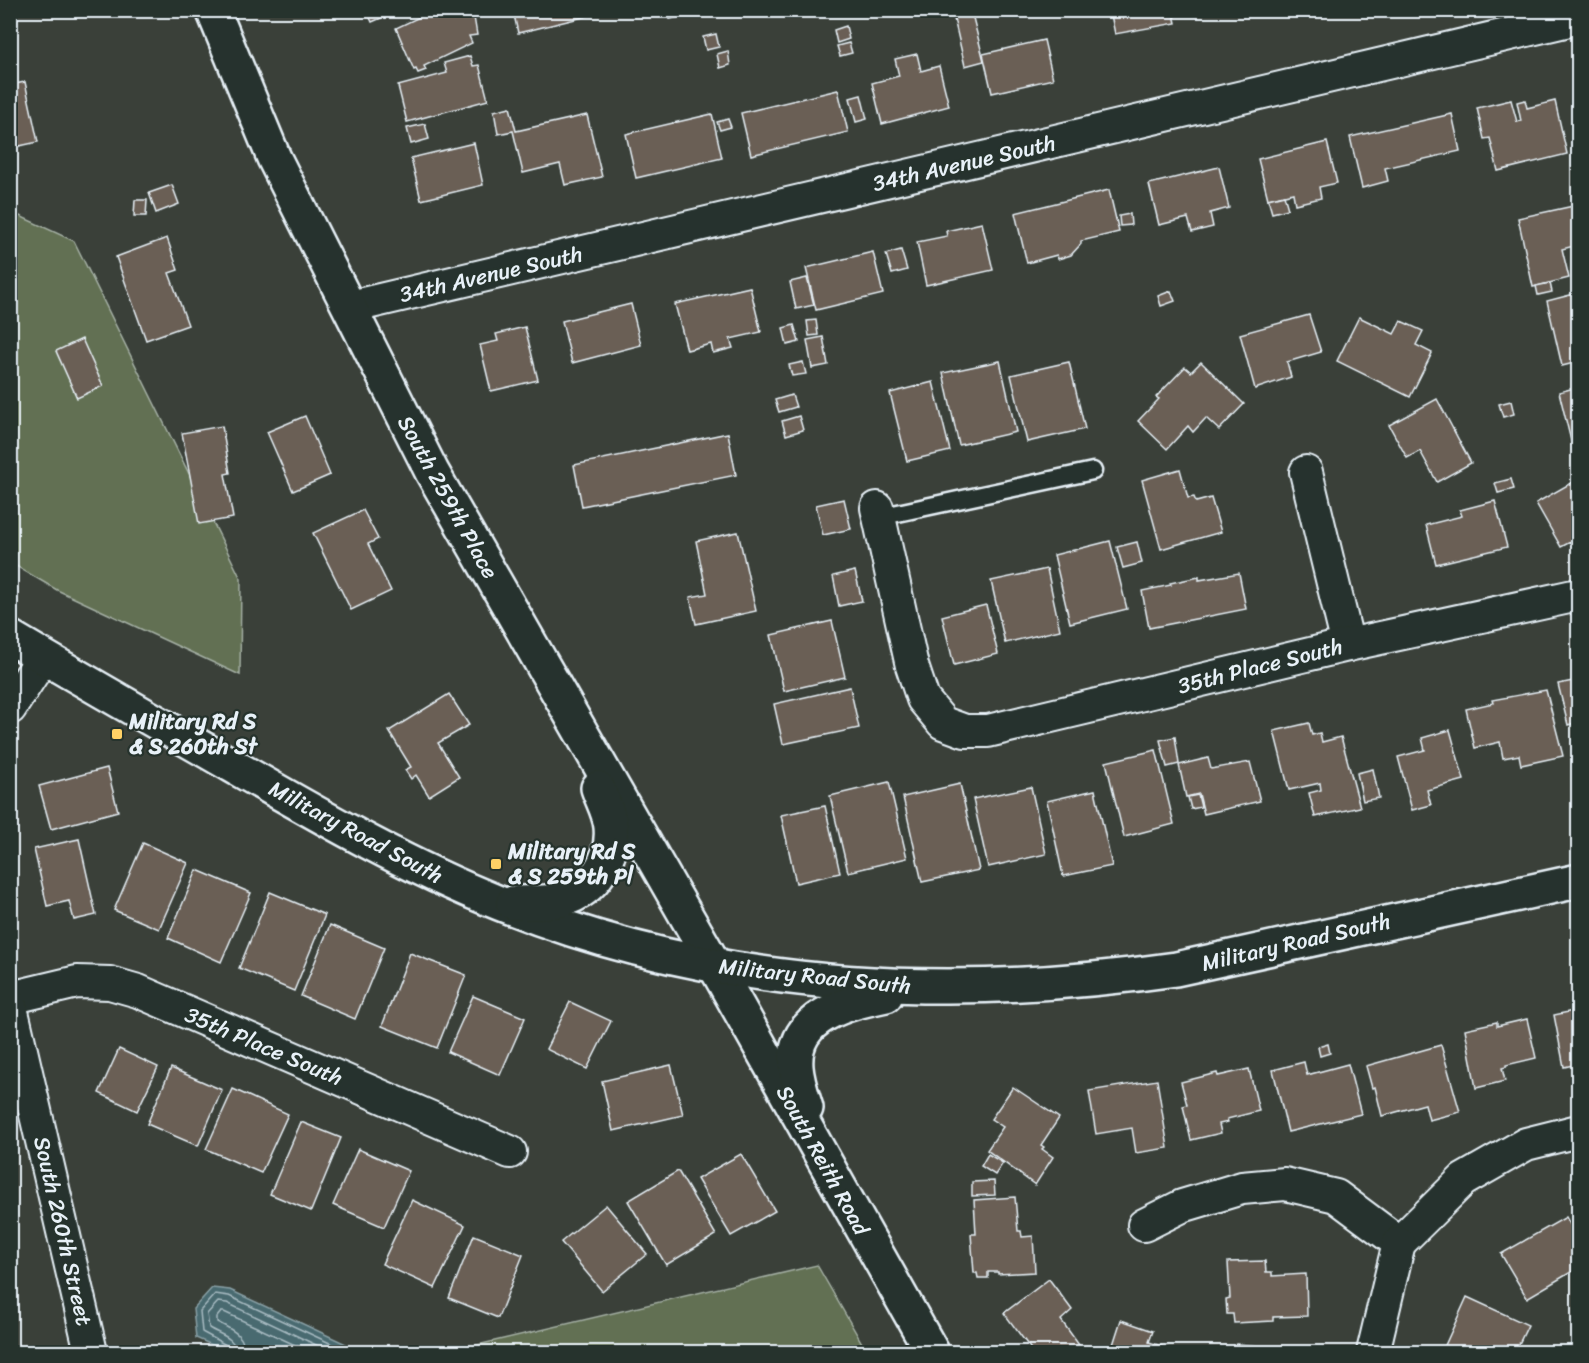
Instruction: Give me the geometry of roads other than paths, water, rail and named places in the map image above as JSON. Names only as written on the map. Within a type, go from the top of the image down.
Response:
[{"type":"main road","name":"South 259th Place","points":[[213,10],[274,158],[432,472],[715,966]]},
{"type":"main road","name":"Military Road South","points":[[10,637],[345,830],[422,870],[500,904],[581,932],[643,950],[715,966],[782,977],[854,984],[926,987],[1051,984],[1176,969],[1578,880]]},
{"type":"main road","points":[[500,904],[562,900],[576,894],[593,881],[603,867],[609,850],[611,826],[561,697]]},
{"type":"main road","name":"South Reith Road","points":[[715,966],[932,1353]]},
{"type":"main road","points":[[819,1153],[798,1081],[796,1065],[798,1049],[807,1029],[829,1011],[926,987]]},
{"type":"street","name":"34th Avenue South","points":[[350,307],[1578,18]]},
{"type":"street","points":[[1306,472],[1348,645]]},
{"type":"street","name":"35th Place South","points":[[878,513],[912,666],[923,699],[943,723],[965,731],[988,731],[1348,645],[1578,595]]},
{"type":"street","points":[[10,708],[43,657]]},
{"type":"street","name":"35th Place South","points":[[10,998],[77,982],[110,983],[138,991],[510,1152]]},
{"type":"street","name":"South 260th Street","points":[[10,1003],[91,1353]]},
{"type":"street","points":[[1373,1353],[1399,1243],[1463,1180],[1526,1144],[1578,1131]]},
{"type":"street","points":[[1144,1225],[1182,1206],[1242,1188],[1285,1184],[1336,1196],[1399,1243]]},
{"type":"lane","points":[[878,513],[1093,471]]},
{"type":"water","points":[[212,1288],[230,1290],[363,1352],[228,1352],[196,1338],[193,1309]]},
{"type":"place","name":"Military Rd S & S 260th St","points":[[117,734]]},
{"type":"place","name":"Military Rd S & S 259th Pl","points":[[496,864]]}]
